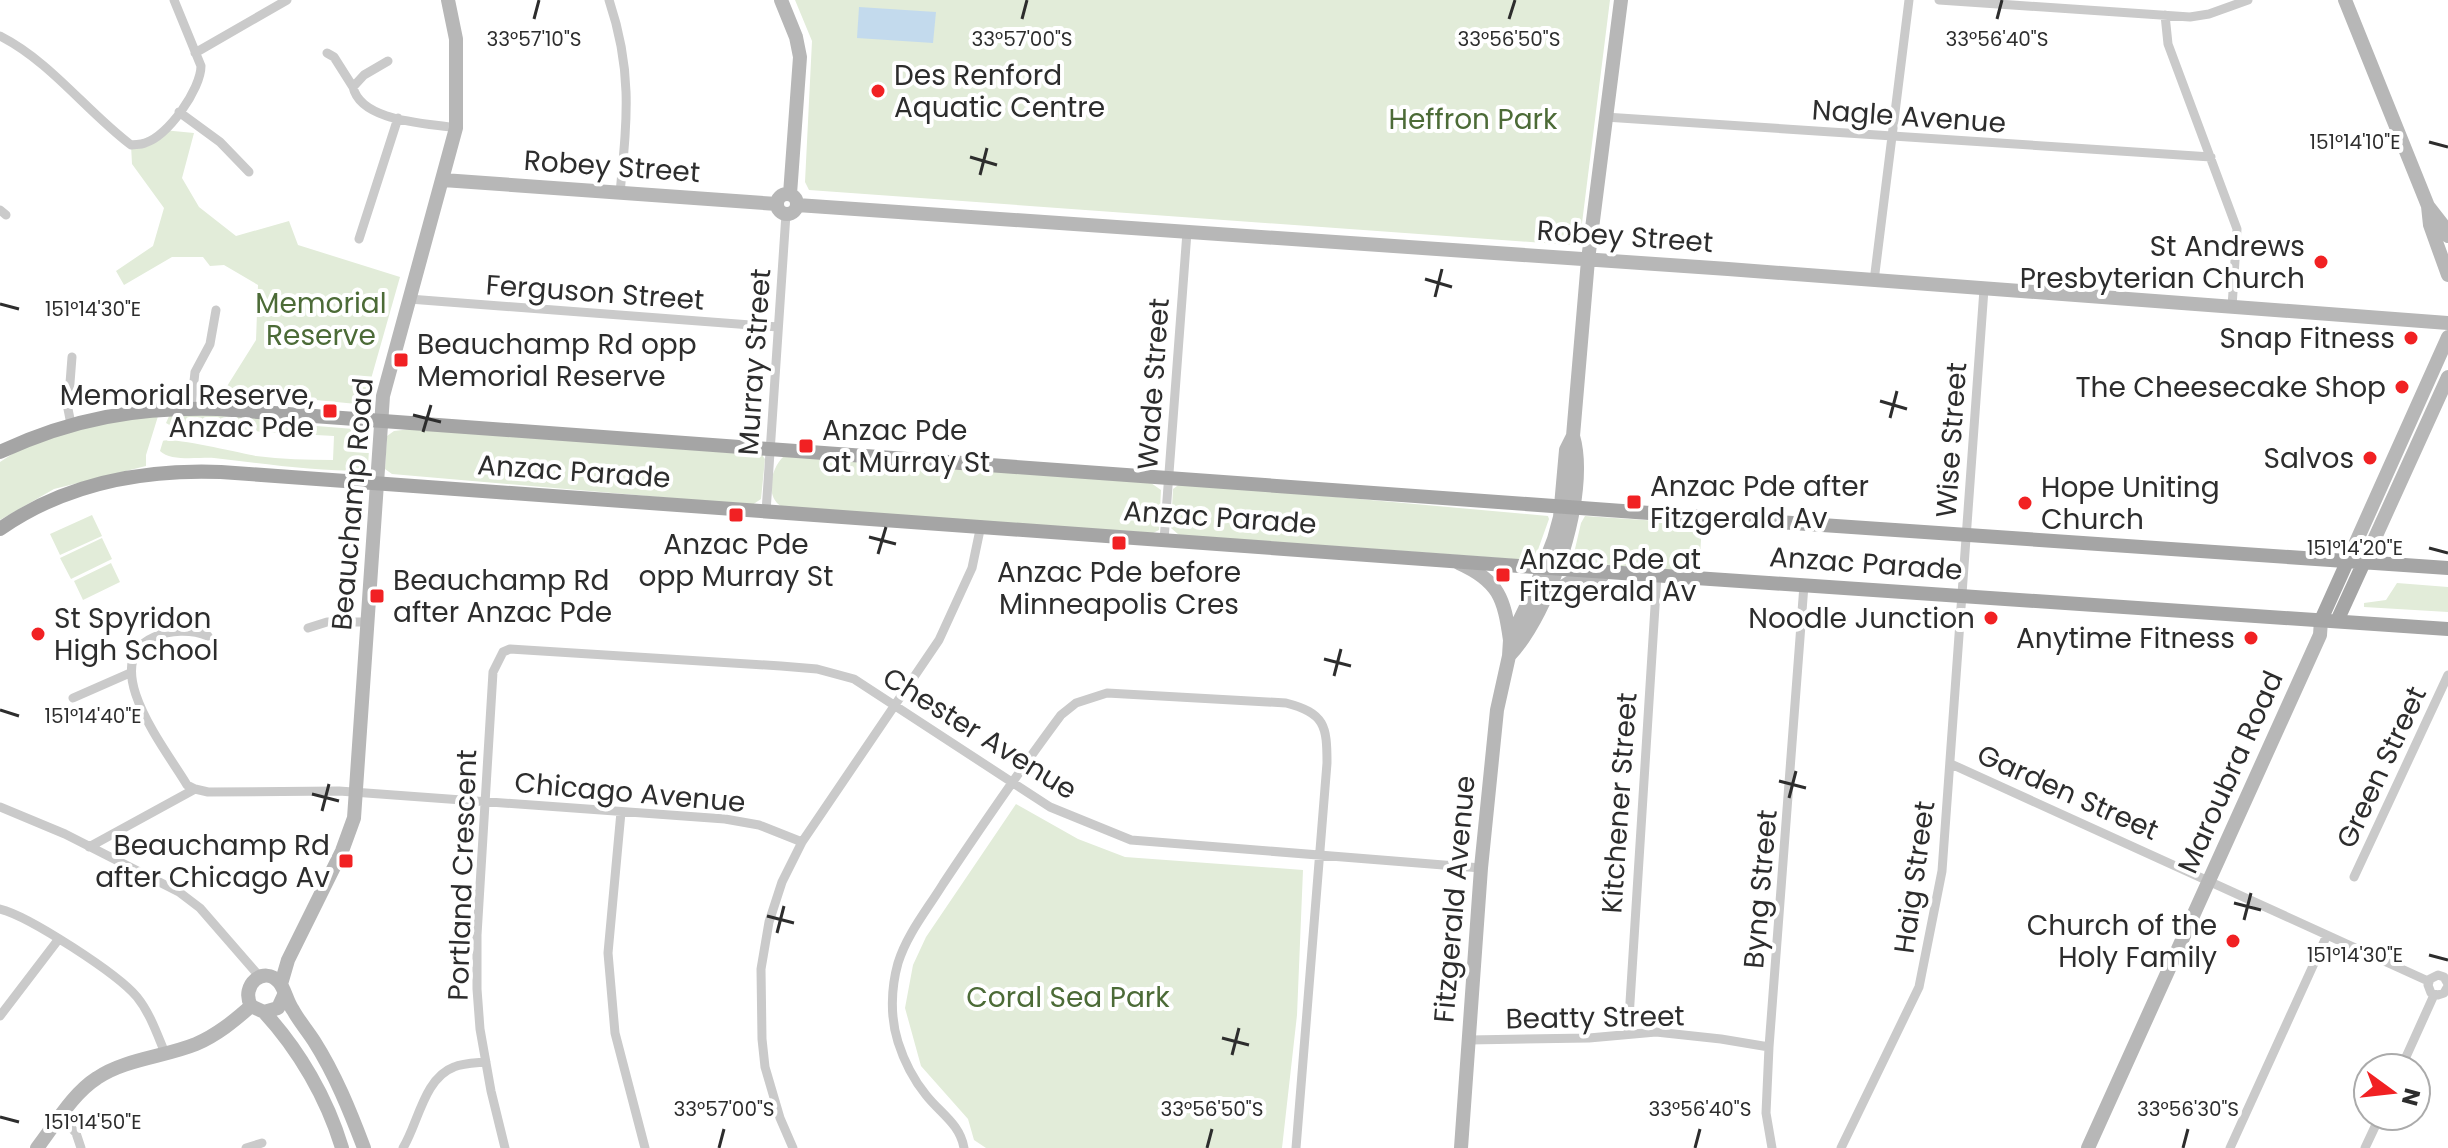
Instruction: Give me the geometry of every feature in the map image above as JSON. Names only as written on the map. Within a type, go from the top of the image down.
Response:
[{"type":"main road","name":"Anzac Parade","points":[[0,452],[71,424],[119,413],[191,408],[2448,568]]},
{"type":"main road","name":"Anzac Parade","points":[[0,529],[26,511],[68,494],[144,474],[221,472],[1962,595],[2321,628],[2337,621],[2448,629]]},
{"type":"main road","name":"Maroubra Road","points":[[2321,628],[2348,560]]},
{"type":"main road","points":[[2337,621],[2364,562]]},
{"type":"street","points":[[0,36],[50,71],[111,130],[131,145],[147,143],[193,95],[201,76],[201,66],[174,0]]},
{"type":"street","points":[[195,53],[287,0]]},
{"type":"street","name":"Beauchamp Road","points":[[282,990],[288,960],[349,834],[356,793],[380,421],[387,376],[456,128],[456,39],[448,0]]},
{"type":"street","points":[[609,0],[619,30],[627,79],[620,193]]},
{"type":"street","points":[[781,0],[796,37],[800,57],[788,204]]},
{"type":"street","name":"Fitzgerald Avenue","points":[[1509,656],[1519,646],[1542,601],[1551,568],[1554,539],[1567,507],[1566,450],[1573,436],[1588,260],[1621,0]]},
{"type":"street","points":[[1874,281],[1909,0]]},
{"type":"street","points":[[1939,0],[2201,17],[2248,0]]},
{"type":"street","points":[[2345,0],[2428,206],[2448,236]]},
{"type":"street","points":[[2165,15],[2168,44],[2237,229],[2232,307]]},
{"type":"street","points":[[327,53],[334,57],[355,95],[367,109],[456,128]]},
{"type":"street","points":[[353,87],[364,75],[388,61]]},
{"type":"street","points":[[179,112],[220,142],[249,172]]},
{"type":"street","name":"Nagle Avenue","points":[[1605,117],[2211,157]]},
{"type":"street","points":[[359,239],[398,118]]},
{"type":"street","name":"Robey Street","points":[[443,180],[2448,323]]},
{"type":"street","name":"Murray Street","points":[[766,512],[788,204]]},
{"type":"street","points":[[2428,206],[2430,225],[2444,256],[2448,275]]},
{"type":"street","name":"Wade Street","points":[[1164,540],[1187,232]]},
{"type":"street","name":"Wise Street","points":[[1962,595],[1984,289]]},
{"type":"street","name":"Ferguson Street","points":[[409,299],[778,327]]},
{"type":"street","points":[[191,408],[195,372],[210,344],[216,310]]},
{"type":"street","name":"Maroubra Road","points":[[2348,560],[2448,337]]},
{"type":"street","points":[[71,424],[68,389],[72,357]]},
{"type":"street","points":[[2364,562],[2448,377]]},
{"type":"street","points":[[793,1148],[780,1118],[765,1067],[760,997],[769,922],[782,882],[802,842],[939,640],[972,568],[981,525]]},
{"type":"street","points":[[1452,559],[1479,572],[1498,591],[1510,640]]},
{"type":"street","name":"Fitzgerald Avenue","points":[[1461,1148],[1481,868],[1497,710],[1510,640],[1551,568]]},
{"type":"street","points":[[1542,601],[1561,586],[1577,579],[1649,574]]},
{"type":"street","name":"Kitchener Street","points":[[1628,1034],[1649,574]]},
{"type":"street","name":"Byng Street","points":[[1772,1148],[1766,1113],[1769,1047],[1804,585]]},
{"type":"street","name":"Haig Street","points":[[1841,1148],[1919,987],[1942,871],[1962,595]]},
{"type":"street","points":[[308,628],[327,622],[367,622]]},
{"type":"street","name":"Maroubra Road","points":[[2088,1148],[2321,628]]},
{"type":"street","points":[[195,789],[187,785],[138,704],[130,673],[134,656],[144,642],[162,634],[199,632],[208,636]]},
{"type":"street","name":"Chester Avenue","points":[[503,652],[526,649],[817,669],[854,679],[895,703],[1050,807],[1131,840],[1481,868]]},
{"type":"street","name":"Portland Crescent","points":[[503,652],[493,672],[477,953],[480,1029],[505,1148]]},
{"type":"street","points":[[73,698],[130,673]]},
{"type":"street","name":"Green Street","points":[[2354,877],[2448,675]]},
{"type":"street","points":[[964,1148],[954,1124],[925,1094],[908,1068],[894,1026],[895,982],[907,939],[1061,715],[1076,703],[1094,695],[1121,692],[1286,703],[1321,720],[1327,731],[1296,1148]]},
{"type":"street","name":"Garden Street","points":[[1951,764],[2428,981]]},
{"type":"street","points":[[89,847],[195,789]]},
{"type":"street","name":"Chicago Avenue","points":[[195,789],[208,792],[339,791],[741,820],[776,830],[802,842]]},
{"type":"street","points":[[0,807],[35,820],[179,892],[200,908],[263,976],[282,990],[334,1076],[364,1148]]},
{"type":"street","points":[[621,812],[608,953],[615,1033],[645,1148]]},
{"type":"street","points":[[0,909],[35,925],[134,994],[151,1019],[165,1053]]},
{"type":"street","points":[[2230,1148],[2327,935]]},
{"type":"street","points":[[0,1016],[58,940]]},
{"type":"street","name":"Beauchamp Road","points":[[263,976],[277,972],[288,960]]},
{"type":"street","points":[[2435,975],[2447,982],[2441,995],[2434,995],[2428,988],[2428,981],[2435,975]]},
{"type":"street","points":[[263,976],[248,989],[258,1009],[289,1042],[307,1070],[325,1104],[342,1148]]},
{"type":"street","points":[[37,1148],[80,1092],[97,1078],[196,1044],[258,1009],[278,1008],[282,990]]},
{"type":"street","points":[[2408,1052],[2434,995]]},
{"type":"street","name":"Beatty Street","points":[[1469,1040],[1589,1038],[1656,1032],[1769,1047]]},
{"type":"street","points":[[403,1148],[429,1092],[440,1076],[451,1067],[486,1062]]},
{"type":"street","points":[[61,1117],[76,1133],[81,1148]]},
{"type":"street","points":[[246,1148],[262,1143]]},
{"type":"green space","name":"Heffron Park","points":[[795,0],[1610,0],[1580,239],[1571,245],[809,190],[805,182],[812,41]]},
{"type":"green space","name":"Memorial Reserve","points":[[163,130],[194,133],[182,178],[199,207],[236,236],[289,221],[298,245],[400,277],[371,379],[367,405],[224,391],[256,340],[258,285],[224,265],[210,266],[203,257],[172,257],[124,285],[116,271],[153,246],[164,208],[132,164],[131,145]]},
{"type":"green space","points":[[159,413],[146,455],[146,466],[54,489],[0,520],[0,462],[26,445],[109,419]]},
{"type":"green space","points":[[170,414],[276,418],[292,424],[366,430],[370,434],[368,466],[364,471],[326,470],[214,458],[171,457],[160,451],[163,441],[192,443],[256,456],[333,460],[334,436],[262,432],[207,424],[173,427],[166,423]]},
{"type":"green space","points":[[411,429],[762,455],[765,459],[761,499],[752,505],[392,474],[385,469],[387,436],[394,431]]},
{"type":"green space","points":[[784,456],[1151,483],[1161,490],[1159,530],[1153,533],[782,507],[773,496],[771,482]]},
{"type":"green space","points":[[1181,483],[1548,516],[1549,519],[1535,558],[1527,560],[1179,535],[1171,528],[1173,489]]},
{"type":"green space","points":[[92,515],[102,536],[60,555],[50,534]]},
{"type":"green space","points":[[1585,516],[1702,524],[1699,572],[1572,562]]},
{"type":"green space","points":[[102,538],[112,559],[71,579],[60,558]]},
{"type":"green space","points":[[111,563],[120,582],[83,600],[74,581]]},
{"type":"green space","points":[[2397,583],[2448,587],[2448,612],[2364,607],[2364,603],[2386,600]]},
{"type":"green space","name":"Coral Sea Park","points":[[1016,804],[1078,839],[1125,857],[1303,870],[1297,1015],[1282,1148],[986,1148],[974,1140],[968,1119],[921,1066],[905,1008],[913,965],[926,937]]},
{"type":"water","points":[[859,7],[936,12],[933,43],[857,38]]},
{"type":"place","name":"Des Renford Aquatic Centre","points":[[878,91]]},
{"type":"place","name":"St Andrews Presbyterian Church","points":[[2321,262]]},
{"type":"place","name":"Snap Fitness","points":[[2411,338]]},
{"type":"place","name":"Beauchamp Rd opp Memorial Reserve","points":[[401,360]]},
{"type":"place","name":"The Cheesecake Shop","points":[[2402,387]]},
{"type":"place","name":"Memorial Reserve, Anzac Pde","points":[[330,411]]},
{"type":"place","name":"Anzac Pde at Murray St","points":[[806,446]]},
{"type":"place","name":"Salvos","points":[[2370,458]]},
{"type":"place","name":"Anzac Pde after Fitzgerald Av","points":[[1634,502]]},
{"type":"place","name":"Hope Uniting Church","points":[[2025,503]]},
{"type":"place","name":"Anzac Pde opp Murray St","points":[[736,515]]},
{"type":"place","name":"Anzac Pde before Minneapolis Cres","points":[[1119,543]]},
{"type":"place","name":"Anzac Pde at Fitzgerald Av","points":[[1503,575]]},
{"type":"place","name":"Beauchamp Rd after Anzac Pde","points":[[377,596]]},
{"type":"place","name":"Noodle Junction","points":[[1991,618]]},
{"type":"place","name":"St Spyridon High School","points":[[38,634]]},
{"type":"place","name":"Anytime Fitness","points":[[2251,638]]},
{"type":"place","name":"Beauchamp Rd after Chicago Av","points":[[346,861]]},
{"type":"place","name":"Church of the Holy Family","points":[[2233,941]]}]
